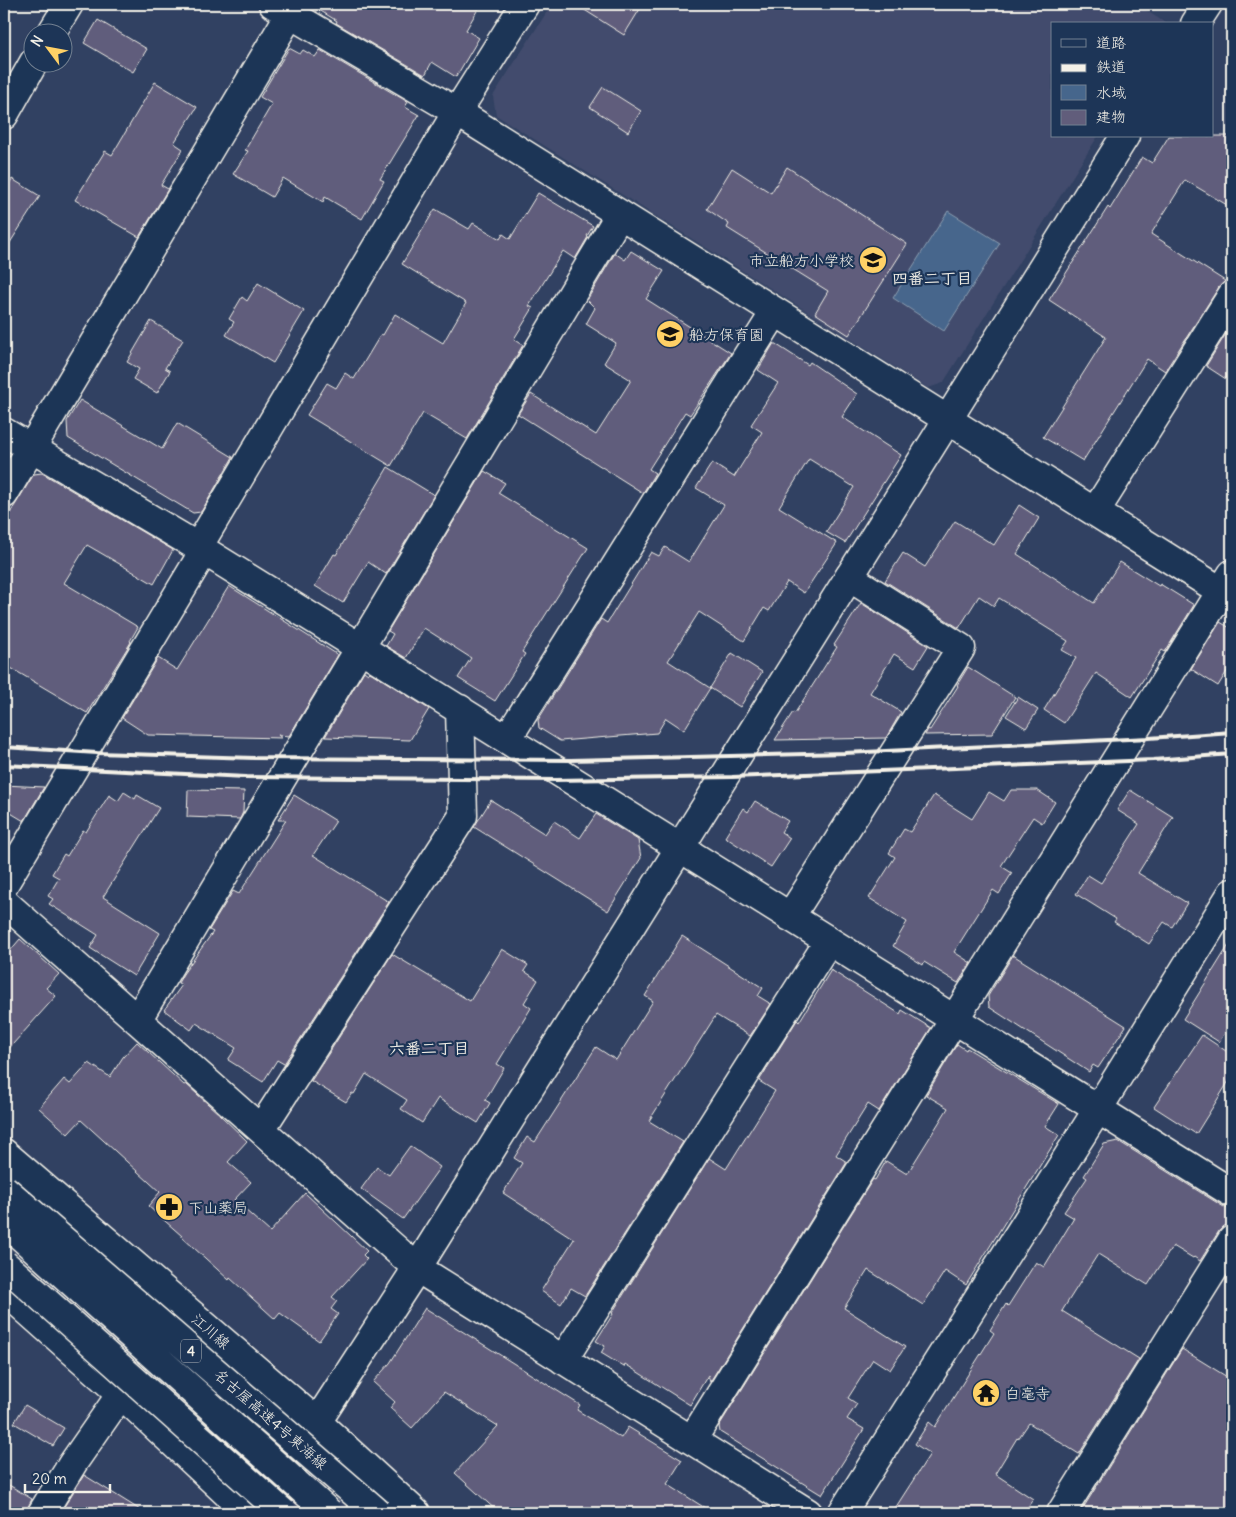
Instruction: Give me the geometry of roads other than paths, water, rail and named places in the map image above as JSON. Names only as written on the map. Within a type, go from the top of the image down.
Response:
[{"type":"main road","points":[[58,22],[69,4]]},
{"type":"main road","points":[[4,884],[457,112],[525,4]]},
{"type":"main road","points":[[1196,22],[1208,4]]},
{"type":"main road","points":[[4,494],[286,7],[1095,512],[1229,587],[955,1019],[692,1440]]},
{"type":"main road","points":[[4,115],[28,72]]},
{"type":"main road","points":[[265,1513],[318,1422],[680,848],[1124,138]]},
{"type":"main road","points":[[137,1020],[620,214]]},
{"type":"main road","points":[[1095,512],[1232,295]]},
{"type":"main road","points":[[507,739],[775,312]]},
{"type":"main road","points":[[4,432],[201,549],[460,709],[1232,1194]]},
{"type":"main road","points":[[790,916],[961,648],[849,577]]},
{"type":"main road","points":[[261,1129],[463,816],[460,709]]},
{"type":"main road","points":[[842,1513],[1098,1109],[1232,893]]},
{"type":"main road","points":[[4,902],[416,1268],[808,1513]]},
{"type":"main road","points":[[563,1360],[829,941]]},
{"type":"main road","name":"江川線","points":[[4,1153],[318,1422],[416,1513]]},
{"type":"main road","name":"名古屋高速4号東海線","points":[[4,1189],[378,1513]]},
{"type":"main road","points":[[4,1221],[328,1513]]},
{"type":"main road","points":[[1060,1513],[1232,1240]]},
{"type":"main road","points":[[4,1264],[283,1513]]},
{"type":"main road","points":[[4,1290],[121,1394],[248,1513]]},
{"type":"main road","points":[[42,1513],[73,1463],[121,1394]]},
{"type":"water","points":[[948,211],[1000,243],[944,331],[893,298]]},
{"type":"railway","points":[[4,747],[97,753],[254,758],[571,760],[845,753],[1232,732]]},
{"type":"railway","points":[[4,765],[246,777],[556,780],[732,777],[1153,760],[1232,754]]},
{"type":"place","name":"市立船方小学校","points":[[873,260]]},
{"type":"place","name":"船方保育園","points":[[670,334]]},
{"type":"place","name":"下山薬局","points":[[169,1207]]},
{"type":"place","name":"白毫寺","points":[[986,1393]]},
{"type":"district","name":"四番二丁目","points":[[932,278]]},
{"type":"district","name":"六番二丁目","points":[[429,1048]]}]
